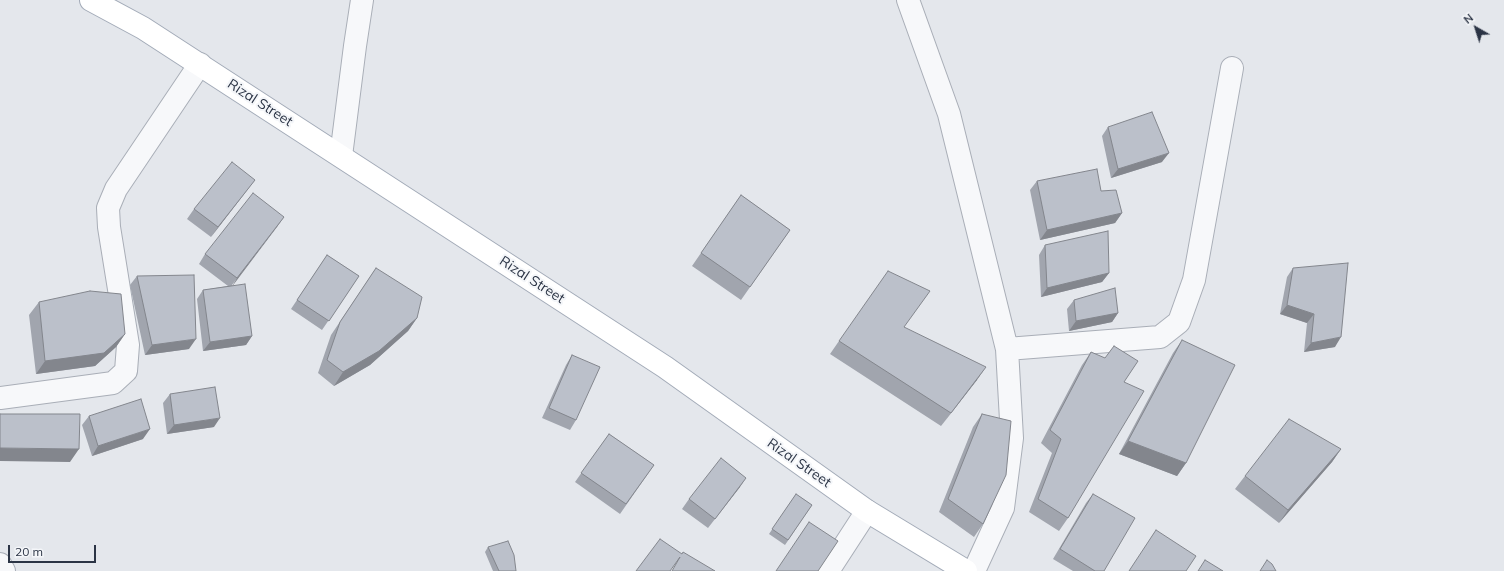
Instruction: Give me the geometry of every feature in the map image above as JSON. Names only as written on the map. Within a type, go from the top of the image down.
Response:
[{"type":"main road","name":"Rizal Street","points":[[91,0],[143,28],[341,156],[664,367],[867,511],[966,571]]},
{"type":"street","points":[[341,156],[362,0]]},
{"type":"street","points":[[908,0],[949,114],[1007,349],[1012,438],[1004,508],[974,571]]},
{"type":"street","points":[[0,398],[113,383],[126,371],[128,346],[109,227],[108,208],[116,189],[200,64]]},
{"type":"street","points":[[1007,349],[1160,337],[1178,322],[1194,280],[1232,68]]},
{"type":"street","points":[[828,571],[867,511]]},
{"type":"street","points":[[0,564],[4,571]]},
{"type":"building","points":[[1152,112],[1169,153],[1118,169],[1108,127]]},
{"type":"building","points":[[232,162],[255,180],[218,227],[194,209]]},
{"type":"building","points":[[1097,169],[1101,191],[1116,190],[1122,213],[1047,230],[1037,181]]},
{"type":"building","points":[[253,193],[284,217],[237,278],[205,254]]},
{"type":"building","points":[[741,195],[790,230],[750,287],[701,253]]},
{"type":"building","points":[[1108,231],[1109,273],[1047,288],[1045,245]]},
{"type":"building","points":[[327,255],[359,276],[329,321],[297,300]]},
{"type":"building","points":[[1348,263],[1341,337],[1311,343],[1314,314],[1287,305],[1293,268]]},
{"type":"building","points":[[376,268],[422,297],[417,318],[379,351],[343,372],[327,360],[340,322]]},
{"type":"building","points":[[888,271],[930,291],[904,327],[986,367],[951,413],[839,341]]},
{"type":"building","points":[[194,275],[196,339],[152,345],[137,276]]},
{"type":"building","points":[[245,284],[252,336],[210,342],[203,290]]},
{"type":"building","points":[[1115,288],[1118,313],[1076,321],[1074,300]]},
{"type":"building","points":[[90,291],[121,294],[125,334],[104,353],[45,361],[39,302]]},
{"type":"building","points":[[1182,340],[1235,365],[1186,463],[1128,441]]},
{"type":"building","points":[[1114,346],[1138,361],[1124,382],[1144,391],[1068,518],[1038,499],[1061,439],[1050,430],[1091,352],[1105,358]]},
{"type":"building","points":[[572,355],[600,367],[576,420],[549,408]]},
{"type":"building","points":[[215,387],[220,418],[174,425],[170,394]]},
{"type":"building","points":[[141,399],[150,429],[98,446],[89,416]]},
{"type":"building","points":[[0,414],[80,414],[79,449],[0,448]]},
{"type":"building","points":[[982,414],[1011,421],[1006,475],[983,524],[948,499]]},
{"type":"building","points":[[1289,419],[1341,449],[1288,510],[1245,476]]},
{"type":"building","points":[[609,434],[654,465],[626,504],[581,473]]},
{"type":"building","points":[[721,458],[746,478],[715,519],[689,499]]},
{"type":"building","points":[[796,494],[812,505],[788,540],[772,529]]},
{"type":"building","points":[[1093,494],[1135,518],[1104,571],[1095,571],[1060,549]]},
{"type":"building","points":[[809,522],[838,541],[818,571],[776,571]]},
{"type":"building","points":[[1156,530],[1196,556],[1186,571],[1129,571]]},
{"type":"building","points":[[660,539],[682,554],[683,552],[715,571],[672,571],[680,557],[670,571],[636,571]]},
{"type":"building","points":[[508,541],[514,555],[516,571],[499,571],[488,547]]},
{"type":"building","points":[[1205,560],[1223,571],[1198,571]]},
{"type":"building","points":[[1267,560],[1272,564],[1276,571],[1260,571]]}]
